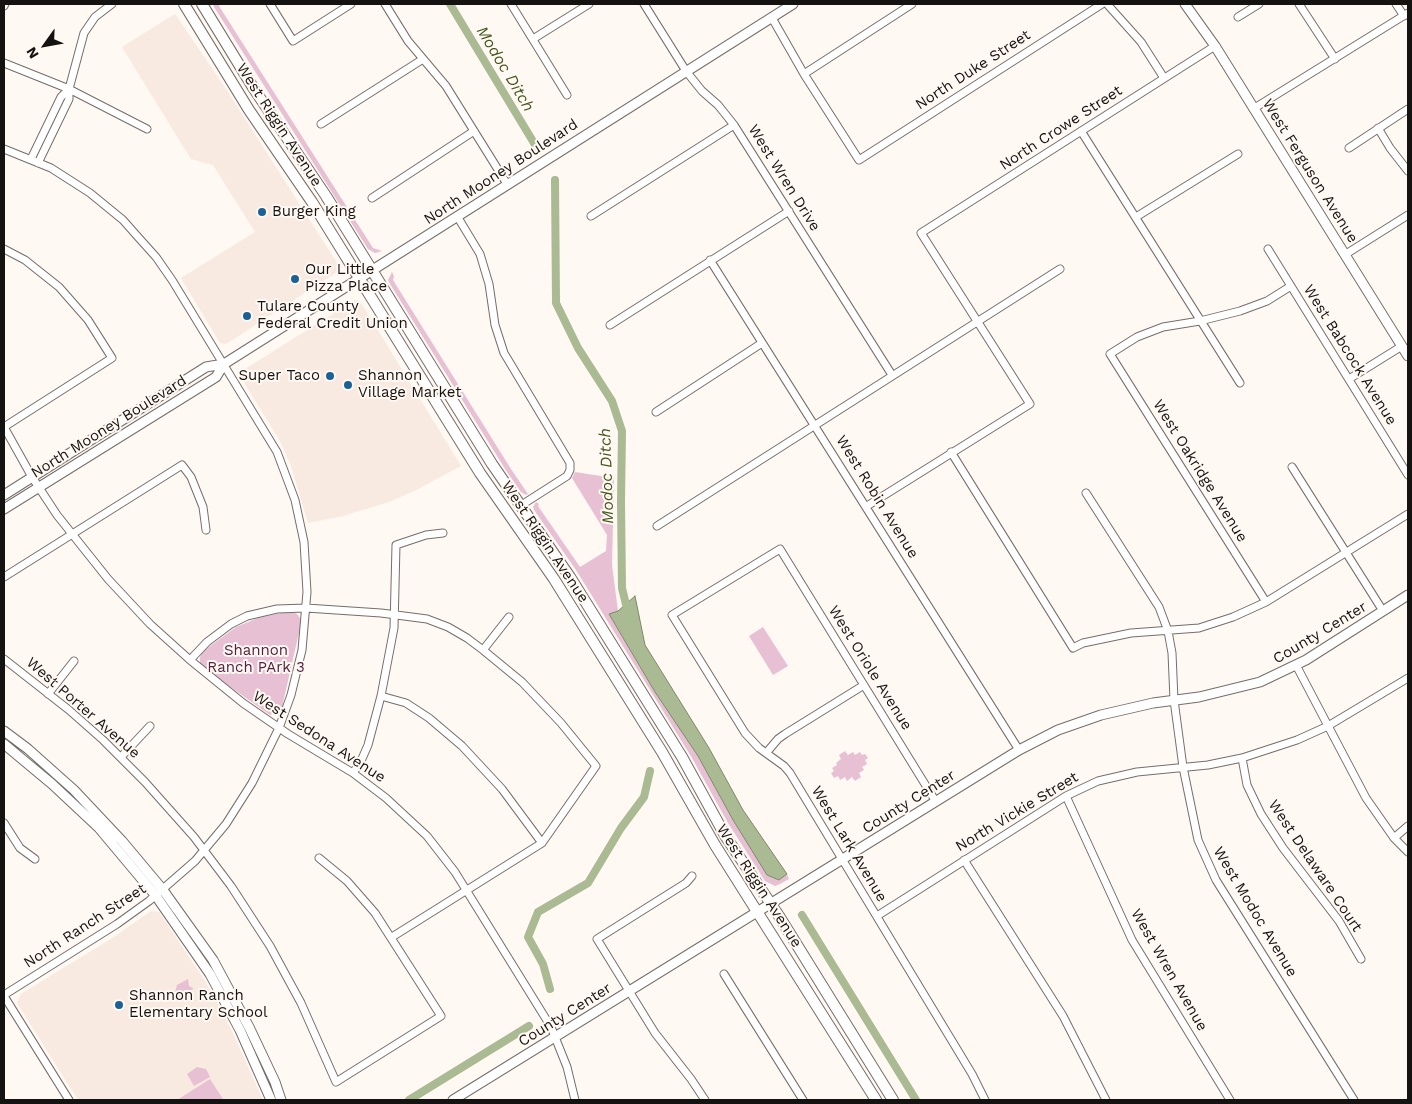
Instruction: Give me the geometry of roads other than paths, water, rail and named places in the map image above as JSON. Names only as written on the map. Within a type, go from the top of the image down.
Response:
[{"type":"main road","name":"West Riggin Avenue","points":[[184,4],[249,110],[312,202],[360,278],[480,473],[554,579],[662,752],[706,832],[876,1100]]},
{"type":"main road","name":"West Riggin Avenue","points":[[202,4],[229,49],[326,196],[496,470],[574,583],[674,744],[726,837],[770,903],[893,1100]]},
{"type":"main road","points":[[195,22],[202,21],[217,42],[222,47],[229,49]]},
{"type":"street","points":[[38,163],[69,99],[69,89],[84,33],[95,17],[112,4]]},
{"type":"street","points":[[270,4],[293,41],[351,4]]},
{"type":"street","points":[[385,4],[408,41],[446,86],[506,184]]},
{"type":"street","points":[[511,4],[567,95]]},
{"type":"street","points":[[533,39],[589,4]]},
{"type":"street","name":"West Wren Drive","points":[[644,4],[686,71],[734,125],[892,375]]},
{"type":"street","name":"North Mooney Boulevard","points":[[4,495],[206,366],[224,364],[793,4]]},
{"type":"street","points":[[772,18],[804,74],[912,4]]},
{"type":"street","name":"North Duke Street","points":[[804,74],[859,160],[1102,4]]},
{"type":"street","points":[[1108,4],[1141,42],[1164,78]]},
{"type":"street","name":"West Ferguson Avenue","points":[[1185,4],[1215,46],[1408,356]]},
{"type":"street","points":[[1238,17],[1259,4]]},
{"type":"street","points":[[1299,4],[1335,59]]},
{"type":"street","points":[[1254,109],[1406,14],[1396,4]]},
{"type":"street","name":"North Crowe Street","points":[[977,320],[921,233],[1215,46]]},
{"type":"street","points":[[322,124],[423,59]]},
{"type":"street","points":[[4,63],[69,89],[147,129]]},
{"type":"street","points":[[31,159],[61,97],[69,89]]},
{"type":"street","points":[[1349,148],[1408,108]]},
{"type":"street","points":[[591,216],[734,125]]},
{"type":"street","points":[[1378,128],[1390,148],[1408,171]]},
{"type":"street","points":[[372,198],[474,131]]},
{"type":"street","points":[[1081,131],[1240,383]]},
{"type":"street","name":"North Ranch Street","points":[[4,149],[31,159],[72,180],[90,193],[123,220],[156,257],[172,280],[277,452],[295,500],[304,542],[307,592],[302,650],[291,695],[279,728],[252,783],[226,824],[195,861],[159,893],[117,924],[4,996]]},
{"type":"street","points":[[1136,218],[1238,154]]},
{"type":"street","points":[[610,325],[789,211]]},
{"type":"street","points":[[1346,254],[1408,215]]},
{"type":"street","points":[[457,216],[480,254],[489,284],[495,325],[504,353],[570,463],[570,470],[567,476],[520,506]]},
{"type":"street","points":[[4,249],[25,260],[58,286],[88,320],[112,358],[4,427]]},
{"type":"street","name":"West Babcock Avenue","points":[[1268,250],[1408,475]]},
{"type":"street","name":"West Robin Avenue","points":[[710,260],[867,506],[1019,750]]},
{"type":"street","points":[[657,526],[977,320],[1060,269]]},
{"type":"street","points":[[1200,321],[1268,301],[1291,286]]},
{"type":"street","points":[[867,506],[1030,404],[977,320]]},
{"type":"street","name":"West Oakridge Avenue","points":[[1200,321],[1163,327],[1137,337],[1110,354],[1266,602]]},
{"type":"street","points":[[656,412],[762,343]]},
{"type":"street","points":[[1349,379],[1402,346]]},
{"type":"street","name":"North Mooney Boulevard","points":[[4,509],[216,377],[224,364]]},
{"type":"street","name":"West Sedona Avenue","points":[[4,427],[38,487],[71,534],[108,580],[150,624],[243,704],[353,773],[386,798],[427,836],[455,872],[556,1037],[567,1067],[575,1100]]},
{"type":"street","points":[[951,452],[1073,648],[1083,643],[1122,635],[1199,628],[1233,617],[1266,602],[1408,514]]},
{"type":"street","points":[[4,577],[182,465],[191,477],[203,507],[206,530]]},
{"type":"street","points":[[1292,467],[1383,611]]},
{"type":"street","name":"West Modoc Avenue","points":[[1086,493],[1159,607],[1168,631],[1172,653],[1174,700],[1183,767],[1198,840],[1216,880],[1354,1100]]},
{"type":"street","points":[[353,773],[368,745],[381,696],[394,628],[396,546],[426,535],[443,533]]},
{"type":"street","name":"West Lark Avenue","points":[[780,549],[672,615],[745,734],[790,773],[972,1074],[985,1100]]},
{"type":"street","name":"West Oriole Avenue","points":[[780,549],[936,802]]},
{"type":"street","name":"County Center","points":[[453,1100],[465,1097],[629,991],[1019,750],[1058,730],[1101,715],[1152,703],[1199,697],[1260,682],[1296,665],[1408,596]]},
{"type":"street","points":[[190,660],[220,632],[247,616],[277,609],[306,608],[394,614],[427,619],[454,631],[484,650],[522,682],[561,723],[596,766],[542,843],[392,937],[357,892],[333,868],[319,858]]},
{"type":"street","points":[[484,650],[509,616]]},
{"type":"street","name":"West Porter Avenue","points":[[4,659],[121,757],[172,811],[204,850],[248,912],[283,970],[301,1003],[336,1082],[441,1016],[392,937]]},
{"type":"street","points":[[48,694],[74,661]]},
{"type":"street","points":[[1296,665],[1366,798],[1394,838],[1408,852]]},
{"type":"street","name":"North Vickie Street","points":[[877,916],[1066,796],[1098,781],[1137,772],[1208,765],[1242,758],[1298,740],[1328,726],[1408,678]]},
{"type":"street","points":[[767,752],[785,734],[864,685]]},
{"type":"street","points":[[381,696],[406,704],[429,718],[462,746],[502,789],[542,843]]},
{"type":"street","points":[[121,757],[150,726]]},
{"type":"street","points":[[4,731],[28,749],[74,790],[122,841],[159,893],[210,974],[240,1030],[271,1100]]},
{"type":"street","points":[[4,744],[52,784],[99,828],[159,893],[213,960],[249,1026],[275,1082],[281,1100]]},
{"type":"street","name":"West Delaware Court","points":[[1242,758],[1247,785],[1261,814],[1283,848],[1339,921],[1362,959]]},
{"type":"street","name":"West Wren Avenue","points":[[1066,796],[1132,940],[1230,1100]]},
{"type":"street","points":[[4,823],[20,848],[35,859]]},
{"type":"street","points":[[1394,838],[1408,826]]},
{"type":"street","points":[[964,860],[1063,1016],[1106,1100]]},
{"type":"street","points":[[692,876],[686,883],[597,939],[658,1038],[691,1079],[705,1100]]},
{"type":"street","points":[[724,974],[803,1100]]},
{"type":"street","points":[[4,996],[69,1100]]},
{"type":"waterway","name":"Modoc Ditch","points":[[450,4],[537,148]]},
{"type":"waterway","name":"Modoc Ditch","points":[[555,180],[556,303],[578,348],[612,401],[622,431],[622,588],[628,613]]},
{"type":"waterway","points":[[550,989],[543,964],[528,937],[538,912],[588,883],[621,828],[644,797],[650,771]]},
{"type":"waterway","points":[[802,915],[916,1100]]},
{"type":"waterway","points":[[409,1100],[529,1026]]},
{"type":"place","name":"Burger King","points":[[262,212]]},
{"type":"place","name":"Our Little Pizza Place","points":[[295,279]]},
{"type":"place","name":"Tulare County Federal Credit Union","points":[[247,316]]},
{"type":"place","name":"Super Taco","points":[[330,376]]},
{"type":"place","name":"Shannon Village Market","points":[[348,385]]},
{"type":"place","name":"Shannon Ranch Elementary School","points":[[119,1005]]},
{"type":"park label","name":"Shannon Ranch PArk 3","points":[[256,660]]}]
